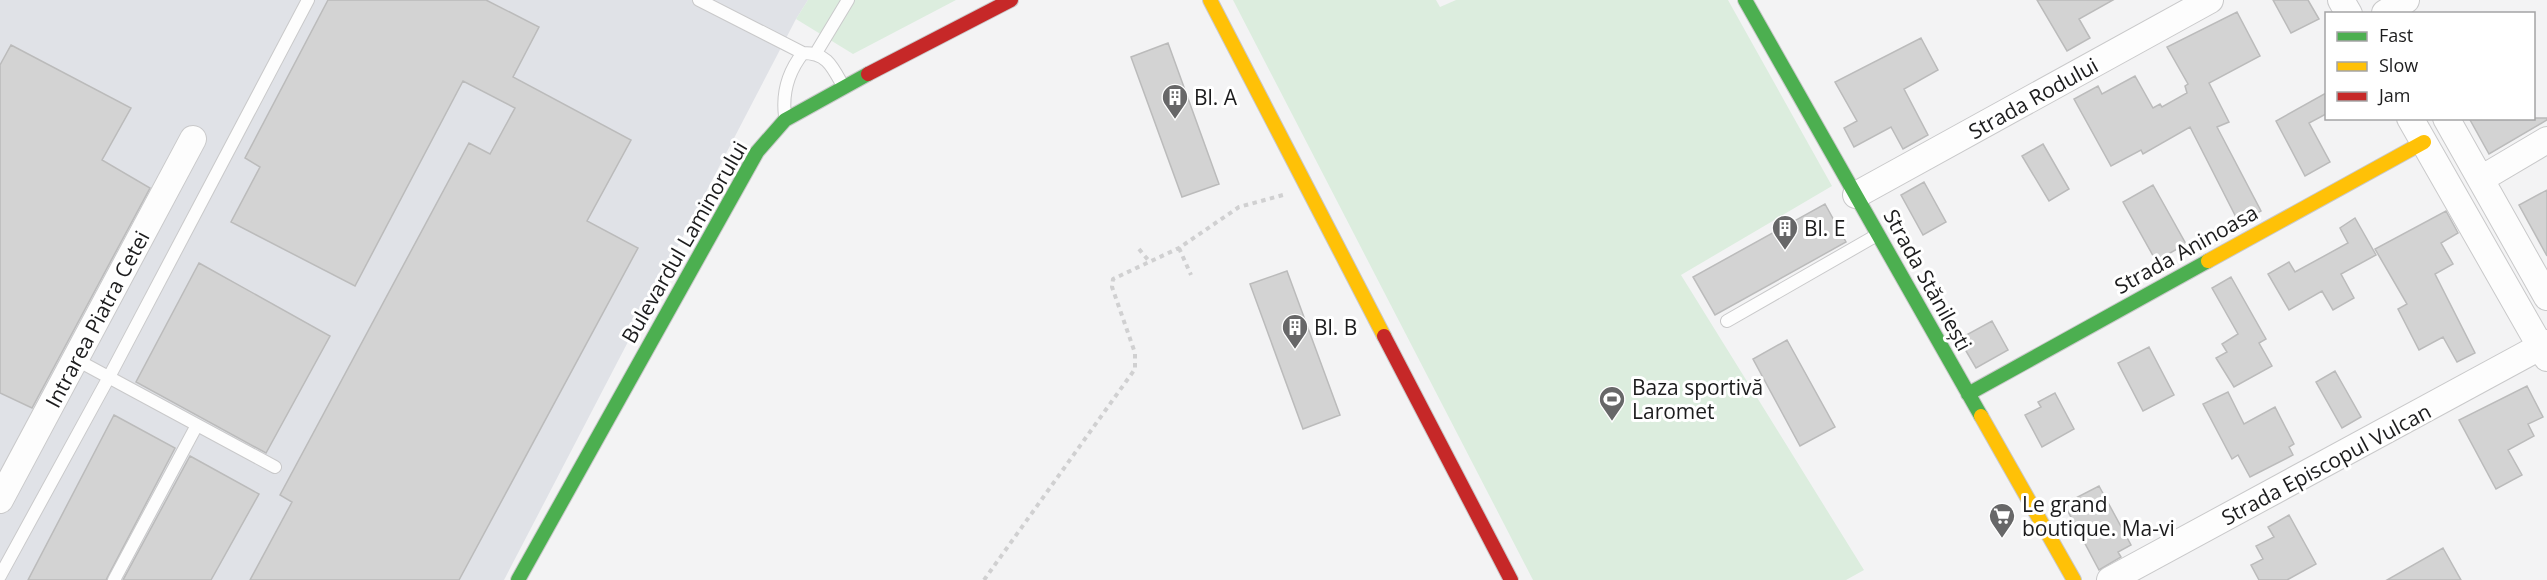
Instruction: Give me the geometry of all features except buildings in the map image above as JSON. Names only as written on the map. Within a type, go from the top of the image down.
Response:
[{"type":"street","name":"Bulevardul Laminorului","points":[[518,580],[757,152],[785,120],[843,87],[1011,0]]},
{"type":"street","points":[[1210,0],[1511,580]]},
{"type":"street","name":"Strada Stănilești","points":[[1745,0],[2074,580]]},
{"type":"street","name":"Strada Rodului","points":[[1856,195],[2210,0]]},
{"type":"street","points":[[2411,120],[2545,349]]},
{"type":"street","points":[[2447,120],[2547,297]]},
{"type":"street","name":"Intrarea Piatra Cetei","points":[[0,500],[193,139]]},
{"type":"street","points":[[2481,179],[2547,140]]},
{"type":"street","name":"Strada Aninoasa","points":[[1968,394],[2424,142]]},
{"type":"street","name":"Strada Episcopul Vulcan","points":[[2110,580],[2545,349]]},
{"type":"lane","points":[[0,576],[109,377],[308,0]]},
{"type":"lane","points":[[699,0],[803,53],[816,53],[829,60],[843,87]]},
{"type":"lane","points":[[816,53],[848,0]]},
{"type":"lane","points":[[785,120],[783,101],[788,80],[794,65],[803,53]]},
{"type":"lane","points":[[1727,321],[1878,234]]},
{"type":"lane","points":[[75,359],[275,468]]},
{"type":"lane","points":[[114,580],[197,425]]},
{"type":"path","points":[[984,580],[1135,369],[1135,353],[1113,287],[1113,279],[1179,248],[1239,207],[1268,197],[1308,191]]},
{"type":"path","points":[[1179,248],[1191,275]]},
{"type":"path","points":[[1139,249],[1149,261]]},
{"type":"shaded area","points":[[0,0],[808,0],[796,19],[504,580],[0,580]]},
{"type":"green space","points":[[808,0],[956,0],[853,54],[796,19]]},
{"type":"green space","name":"Baza sportivă Laromet","points":[[1233,0],[1436,0],[1440,7],[1456,0],[1728,0],[1832,186],[1681,275],[1864,570],[1846,580],[1533,580]]},
{"type":"traffic: fast","points":[[1745,0],[1981,416]]},
{"type":"traffic: fast","points":[[518,580],[757,152],[785,120],[868,74]]},
{"type":"traffic: fast","points":[[1968,394],[2208,261]]},
{"type":"traffic: slow","points":[[1210,0],[1384,336]]},
{"type":"traffic: slow","points":[[2208,261],[2424,142]]},
{"type":"traffic: slow","points":[[1981,416],[2074,580]]},
{"type":"traffic: jam","points":[[868,74],[1011,0]]},
{"type":"traffic: jam","points":[[1384,336],[1511,580]]},
{"type":"place","name":"Bl. A","points":[[1175,120]]},
{"type":"place","name":"Bl. E","points":[[1785,251]]},
{"type":"place","name":"Bl. B","points":[[1295,350]]},
{"type":"place","name":"Baza sportivă Laromet","points":[[1612,422]]},
{"type":"place","name":"Le grand boutique. Ma-vi","points":[[2002,539]]}]
